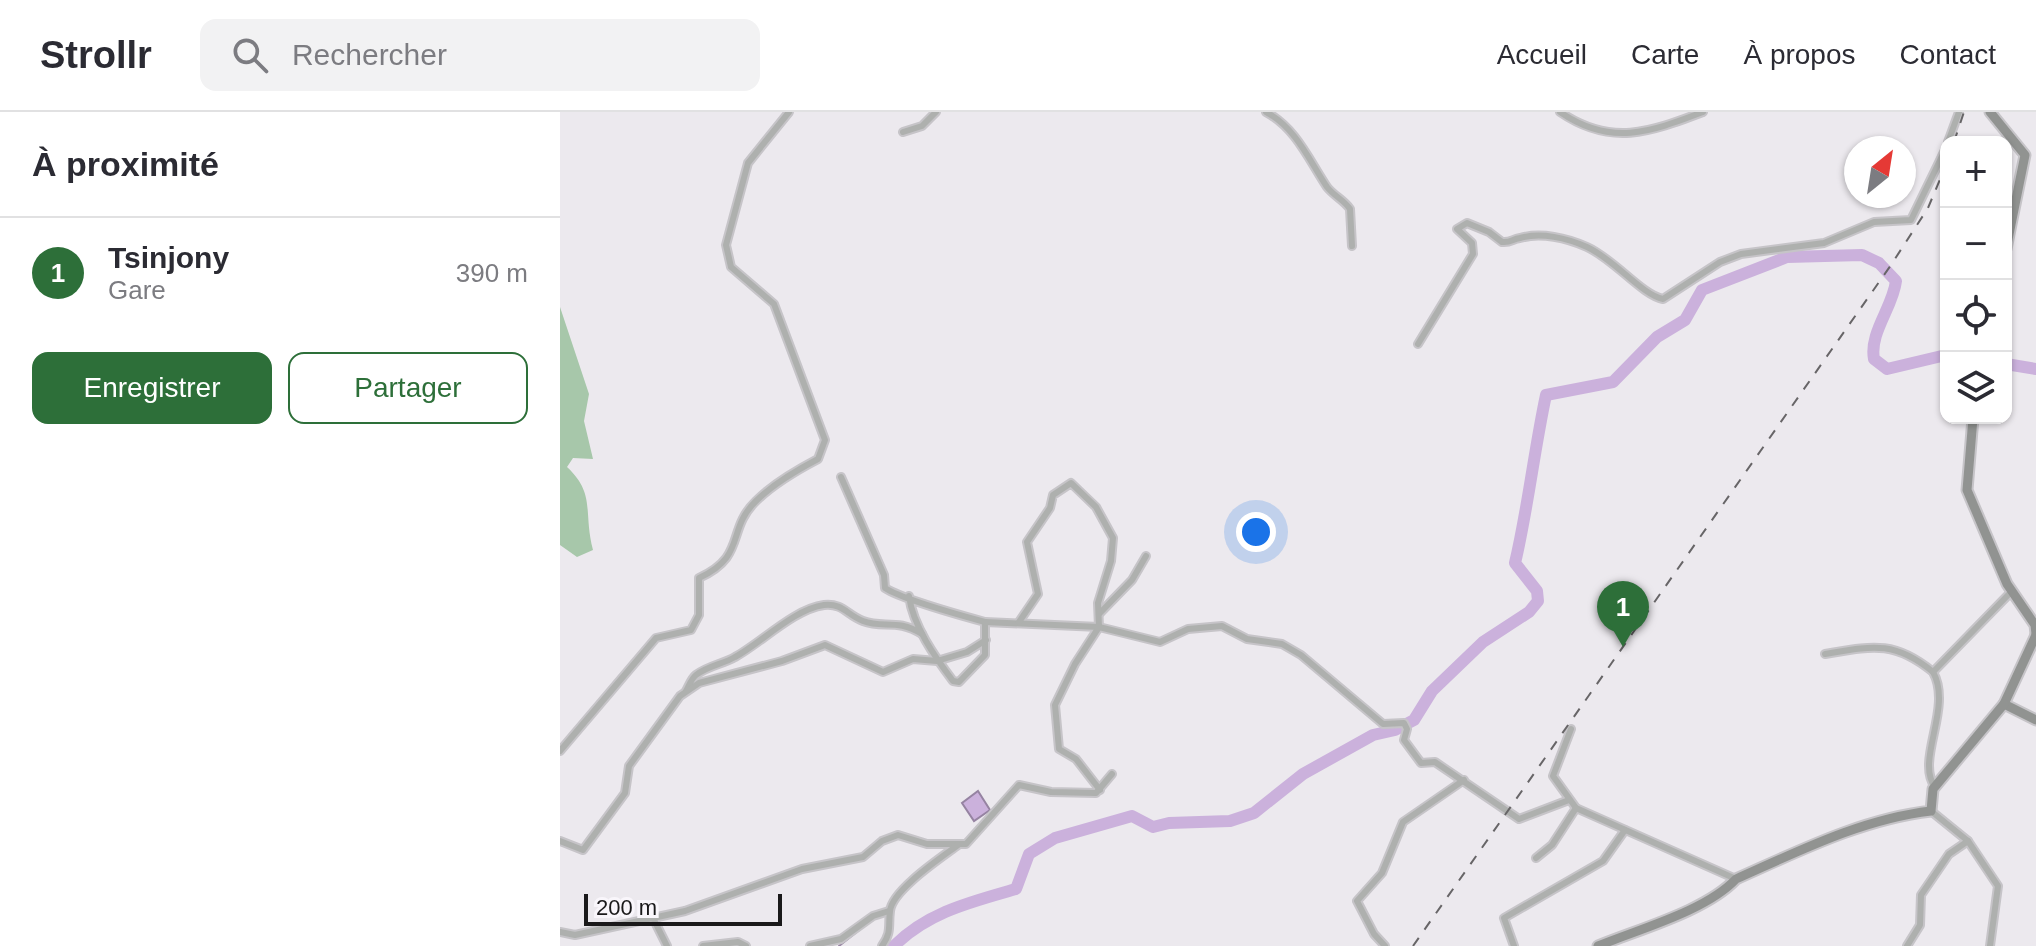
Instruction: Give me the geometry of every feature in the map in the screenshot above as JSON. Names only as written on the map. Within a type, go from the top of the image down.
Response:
[{"type":"street","points":[[560,751],[656,638],[691,630],[699,615],[699,578],[717,570],[734,550],[740,525],[754,502],[796,470],[818,459],[825,440],[774,304],[731,267],[726,245],[748,163],[789,112]]},
{"type":"street","points":[[903,132],[922,126],[936,112]]},
{"type":"street","points":[[1266,112],[1281,123],[1311,157],[1333,194],[1345,201],[1350,209],[1352,246]]},
{"type":"street","points":[[1560,112],[1573,121],[1617,135],[1647,131],[1703,112]]},
{"type":"street","points":[[1950,136],[1959,112]]},
{"type":"street","points":[[1990,112],[2025,155],[2012,219]]},
{"type":"street","points":[[1418,344],[1473,254],[1472,243],[1457,229],[1467,223],[1489,232],[1502,242],[1541,236],[1566,239],[1615,262],[1645,291],[1663,299],[1720,262],[1741,254],[1771,247],[1824,243],[1874,222],[1911,220],[1940,160]]},
{"type":"street","points":[[1931,811],[1935,787],[2004,704],[2036,634],[2035,625],[2012,591],[1967,490],[1972,424]]},
{"type":"street","points":[[841,477],[884,575],[885,588],[985,622],[1099,627],[1160,642],[1188,629],[1222,626],[1247,639],[1282,644],[1301,655],[1383,724],[1405,726],[1404,740],[1421,763],[1435,762],[1519,819],[1569,800]]},
{"type":"street","points":[[1019,622],[1038,594],[1027,542],[1050,508],[1053,495],[1071,483],[1096,507],[1113,538],[1099,627],[1070,673],[1054,716],[1057,745],[1082,765],[1100,790]]},
{"type":"street","points":[[1099,614],[1132,580],[1146,556]]},
{"type":"street","points":[[1933,672],[2012,591]]},
{"type":"street","points":[[909,596],[937,661],[953,681],[959,682],[985,655],[985,622]]},
{"type":"street","points":[[560,841],[583,850],[625,793],[629,766],[695,676],[737,656],[757,641],[770,637],[778,626],[821,605],[838,605],[866,623],[904,625],[925,636]]},
{"type":"street","points":[[684,692],[699,683],[769,665],[825,645],[883,672],[913,659],[937,661],[967,652],[986,640]]},
{"type":"street","points":[[1825,654],[1863,647],[1900,649],[1933,672],[1940,700],[1930,760],[1930,776],[1935,787]]},
{"type":"street","points":[[2004,704],[2036,720]]},
{"type":"street","points":[[1571,729],[1553,776],[1576,808],[1736,879]]},
{"type":"street","points":[[560,932],[575,935],[734,897],[802,869],[863,857],[882,841],[898,835],[927,844],[966,844],[1019,785],[1096,793],[1112,774]]},
{"type":"street","points":[[1385,946],[1374,934],[1357,901],[1382,873],[1403,822],[1464,780]]},
{"type":"street","points":[[1536,858],[1552,845],[1576,808]]},
{"type":"street","points":[[1598,946],[1703,902],[1725,890],[1736,879],[1836,835],[1898,815],[1931,811],[1955,827],[1968,841],[1998,886],[1990,946]]},
{"type":"street","points":[[1514,946],[1504,918],[1603,861],[1625,830]]},
{"type":"street","points":[[1907,946],[1920,925],[1921,895],[1949,854],[1968,841]]},
{"type":"street","points":[[882,946],[892,928],[889,911],[899,894],[958,845]]},
{"type":"street","points":[[810,946],[841,939],[873,916],[889,911]]},
{"type":"street","points":[[653,918],[667,946]]},
{"type":"street","points":[[703,946],[738,942],[746,946]]},
{"type":"green space","points":[[560,307],[589,394],[584,421],[593,459],[573,458],[567,467],[585,495],[593,550],[577,557],[560,545]]},
{"type":"shaded area","points":[[978,791],[990,810],[974,821],[962,803]]},
{"type":"waterway","points":[[894,946],[936,916],[1016,889],[1029,854],[1055,838],[1132,816],[1153,827],[1169,823],[1230,821],[1254,813],[1303,774],[1373,735],[1395,730],[1414,720],[1432,691],[1483,642],[1529,612],[1538,601],[1537,591],[1515,563],[1546,395],[1613,382],[1657,337],[1685,320],[1702,290],[1787,257],[1862,255],[1879,263],[1896,281],[1875,340],[1874,359],[1887,369],[1940,356]]},
{"type":"waterway","points":[[2012,365],[2036,369]]},
{"type":"waterway","points":[[839,946],[863,927]]},
{"type":"railway","points":[[1956,136],[1964,112]]},
{"type":"railway","points":[[1413,946],[1891,265],[1928,208],[1940,179]]},
{"type":"place","name":"Tsinjony","points":[[1623,647]]}]
